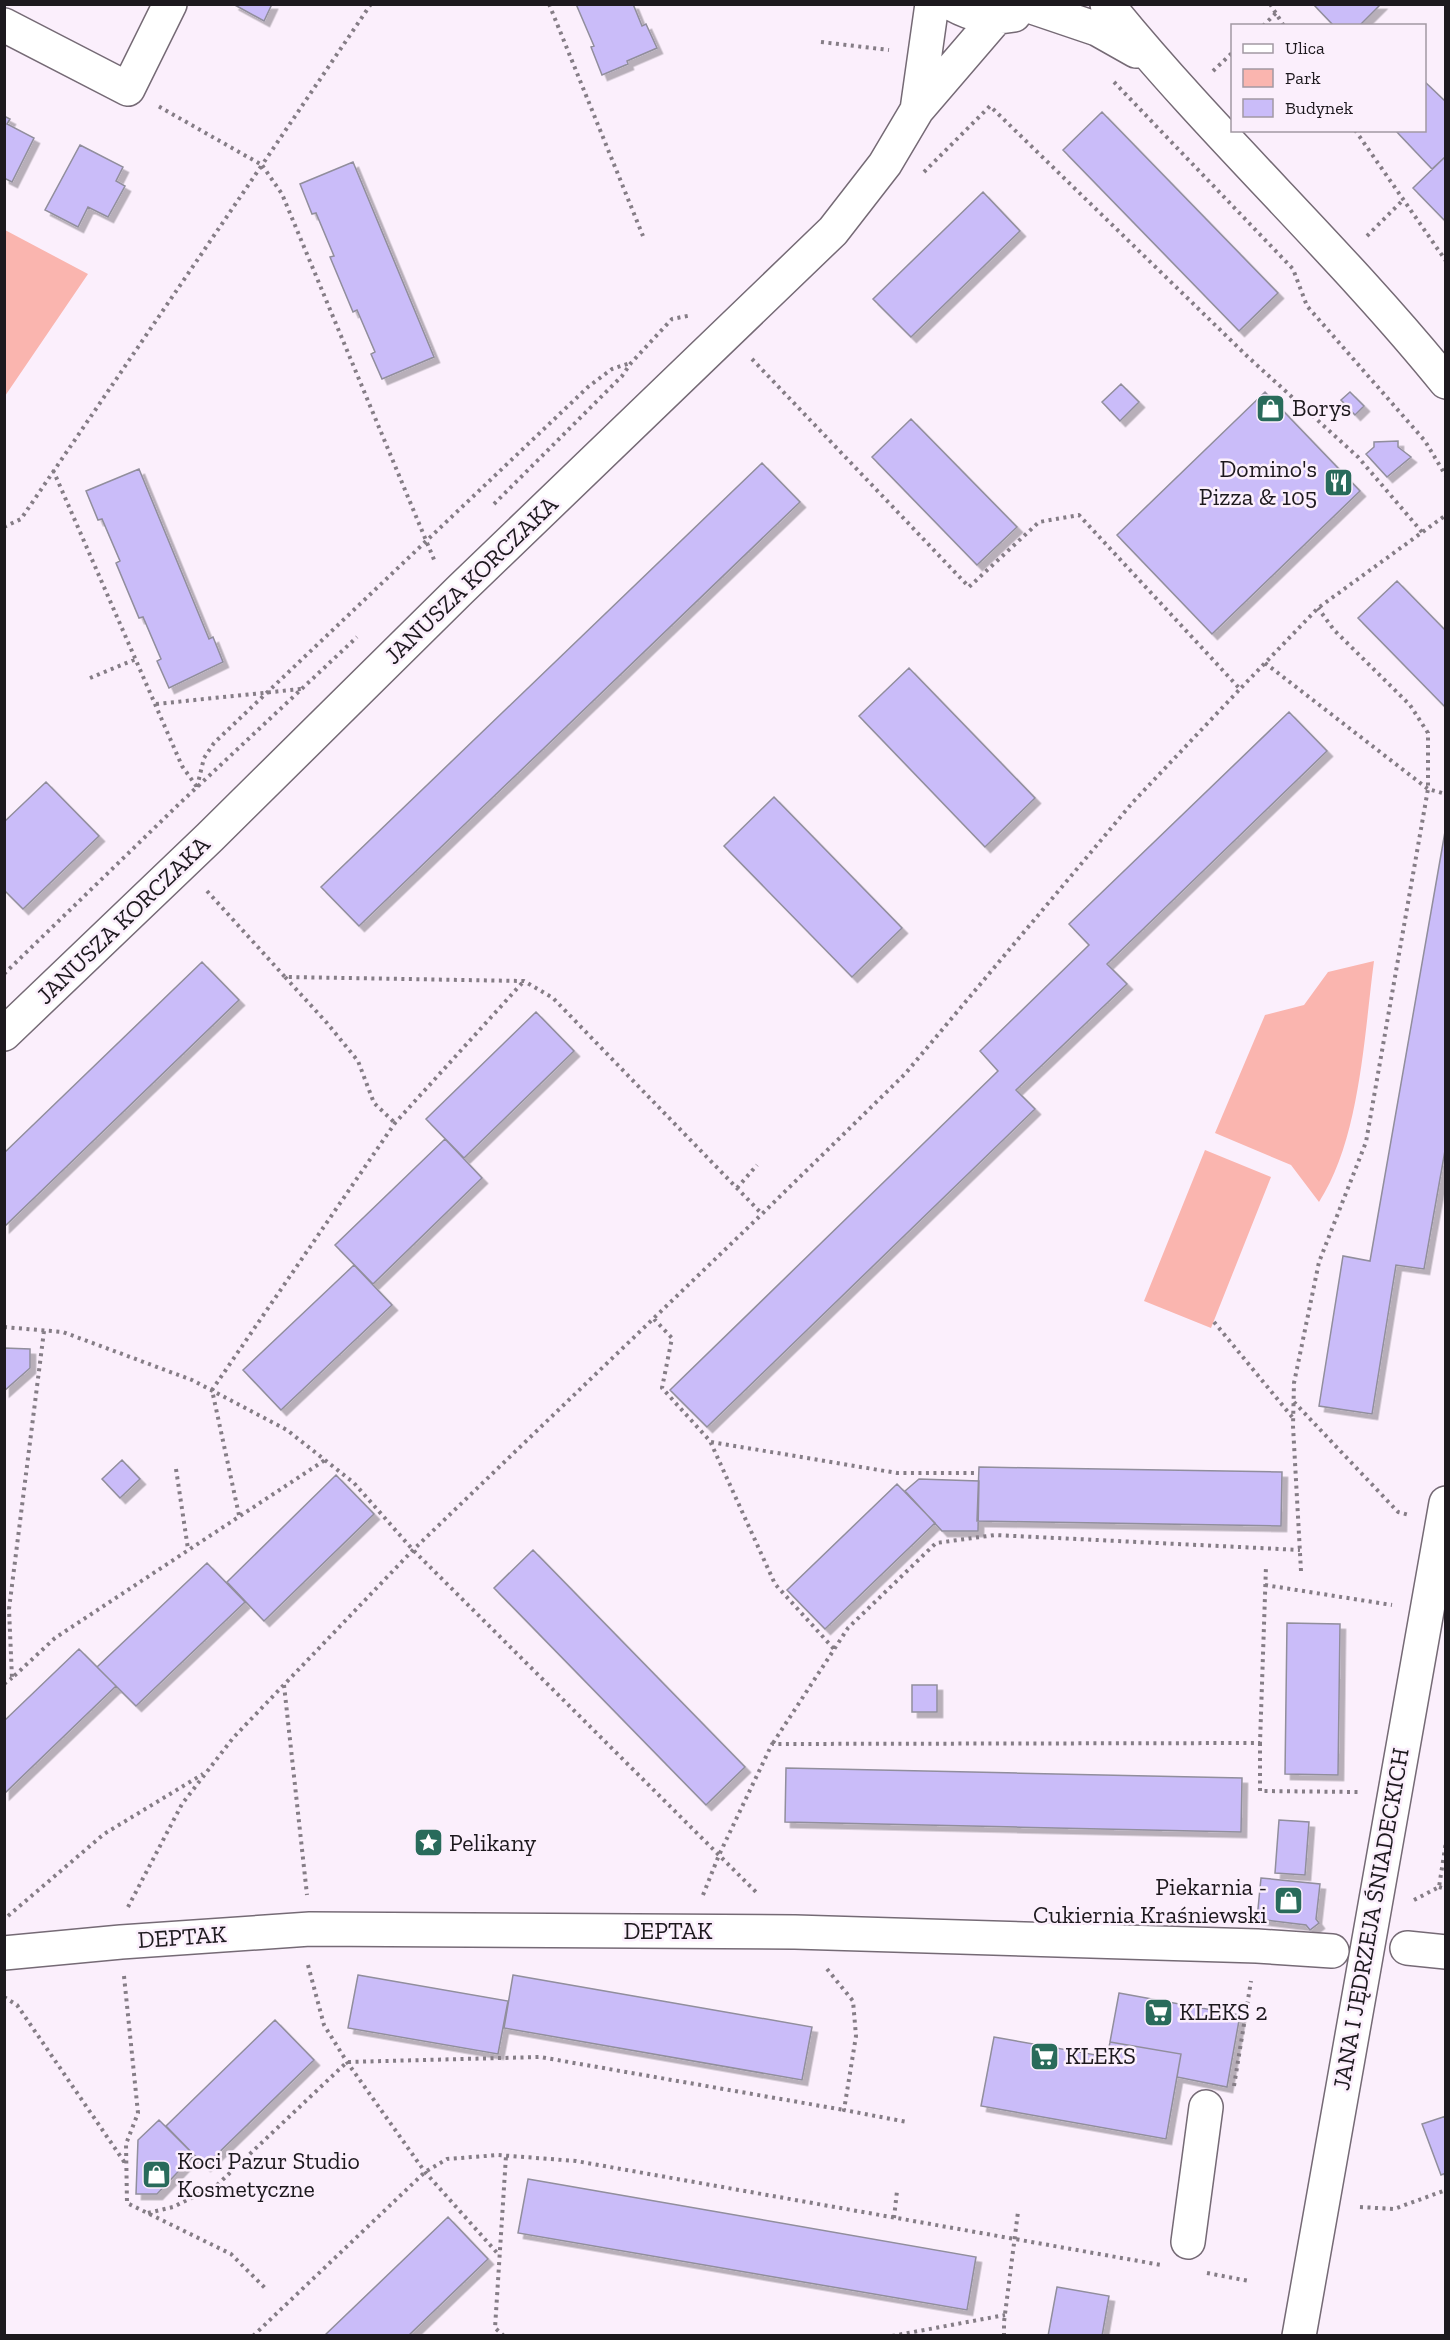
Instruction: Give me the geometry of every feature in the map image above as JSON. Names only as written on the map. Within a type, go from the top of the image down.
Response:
[{"type":"street","points":[[4,26],[128,89],[170,4]]},
{"type":"street","name":"JANUSZA KORCZAKA","points":[[917,110],[932,4]]},
{"type":"street","points":[[952,4],[973,15],[996,18],[1015,15],[1033,6],[1097,29],[1153,61]]},
{"type":"street","points":[[1107,4],[1153,61],[1347,268],[1446,382]]},
{"type":"street","name":"JANUSZA KORCZAKA","points":[[4,1034],[833,231],[885,164],[917,110],[996,18]]},
{"type":"street","name":"JANA I JĘDRZEJA ŚNIADECKICH","points":[[1299,2336],[1446,1503]]},
{"type":"street","name":"DEPTAK","points":[[4,1953],[121,1942],[310,1929],[795,1932],[1257,1946],[1332,1951]]},
{"type":"street","points":[[1407,1948],[1446,1952]]},
{"type":"street","points":[[1180,2255],[1206,2108]]},
{"type":"path","points":[[4,527],[21,519],[370,4]]},
{"type":"path","points":[[549,4],[643,236]]},
{"type":"path","points":[[1270,4],[1283,24]]},
{"type":"path","points":[[1265,24],[1276,14]]},
{"type":"path","points":[[820,42],[895,50]]},
{"type":"path","points":[[1213,70],[1231,55]]},
{"type":"path","points":[[1113,81],[1293,269],[1308,306],[1425,441],[1446,476]]},
{"type":"path","points":[[128,89],[262,165],[282,194],[435,561]]},
{"type":"path","points":[[990,106],[1248,357],[1358,458],[1422,532]]},
{"type":"path","points":[[1356,132],[1402,201],[1446,261]]},
{"type":"path","points":[[1366,237],[1402,201]]},
{"type":"path","points":[[746,352],[969,587],[1039,522],[1079,515],[1240,689]]},
{"type":"path","points":[[197,788],[204,758],[214,743],[588,387],[612,369],[631,363],[622,376],[493,504]]},
{"type":"path","points":[[53,470],[182,766],[197,788]]},
{"type":"path","points":[[413,1550],[905,1074],[1133,802],[1318,608],[1446,515]]},
{"type":"path","points":[[427,570],[444,553]]},
{"type":"path","points":[[1301,1571],[1293,1419],[1294,1383],[1318,1262],[1366,1142],[1428,789],[1428,733],[1410,705],[1334,630],[1318,608]]},
{"type":"path","points":[[4,974],[360,634]]},
{"type":"path","points":[[90,678],[136,659]]},
{"type":"path","points":[[1264,663],[1428,789],[1446,794]]},
{"type":"path","points":[[156,704],[303,688]]},
{"type":"path","points":[[204,888],[327,1023],[358,1062],[374,1103],[395,1123]]},
{"type":"path","points":[[285,977],[524,981],[553,998],[762,1214]]},
{"type":"path","points":[[239,1515],[212,1390],[395,1123],[524,981]]},
{"type":"path","points":[[737,1188],[757,1165]]},
{"type":"path","points":[[654,1319],[672,1338],[662,1388],[710,1441],[775,1584],[834,1649]]},
{"type":"path","points":[[1214,1322],[1293,1419]]},
{"type":"path","points":[[4,1327],[63,1332],[212,1390],[287,1430],[354,1483],[413,1550],[795,1932],[853,2001],[856,2036],[844,2110]]},
{"type":"path","points":[[12,1677],[9,1609],[44,1331]]},
{"type":"path","points":[[1294,1401],[1398,1512],[1414,1516]]},
{"type":"path","points":[[710,1441],[897,1473],[974,1473]]},
{"type":"path","points":[[4,1684],[55,1638],[325,1460]]},
{"type":"path","points":[[176,1469],[188,1549]]},
{"type":"path","points":[[687,1931],[719,1856],[772,1744],[848,1628],[936,1543],[995,1535],[1300,1550]]},
{"type":"path","points":[[1266,1566],[1260,1791],[1362,1792]]},
{"type":"path","points":[[1265,1585],[1399,1606]]},
{"type":"path","points":[[284,1684],[310,1929]]},
{"type":"path","points":[[772,1744],[1260,1743]]},
{"type":"path","points":[[4,1919],[104,1834],[206,1772]]},
{"type":"path","points":[[1439,1887],[1446,1842]]},
{"type":"path","points":[[1414,1900],[1439,1887],[1446,1889]]},
{"type":"path","points":[[308,1964],[324,2025],[347,2062],[424,2172],[500,2255]]},
{"type":"path","points":[[4,1997],[17,2005],[126,2164]]},
{"type":"path","points":[[148,2213],[173,2207],[216,2186],[347,2062],[540,2057],[907,2122]]},
{"type":"path","points":[[504,2336],[495,2328],[506,2156]]},
{"type":"path","points":[[253,2336],[424,2172],[447,2159],[506,2156],[576,2161],[1014,2240],[1180,2255]]},
{"type":"path","points":[[1360,2207],[1394,2209],[1446,2190]]},
{"type":"path","points":[[894,2218],[897,2191]]},
{"type":"path","points":[[1004,2336],[1018,2212]]},
{"type":"path","points":[[1206,2273],[1249,2281]]},
{"type":"path","points":[[892,2336],[1005,2315]]},
{"type":"green space","points":[[5,230],[88,274],[5,396]]},
{"type":"green space","points":[[1374,961],[1363,1054],[1352,1118],[1333,1177],[1319,1202],[1291,1165],[1215,1133],[1265,1015],[1304,1005],[1328,972]]},
{"type":"green space","points":[[1205,1150],[1271,1177],[1211,1328],[1144,1301]]},
{"type":"building","points":[[233,4],[272,4],[264,21]]},
{"type":"building","points":[[576,4],[633,4],[642,26],[646,24],[657,48],[602,75],[591,47],[594,46]]},
{"type":"building","points":[[1313,4],[1381,4],[1361,24],[1332,24]]},
{"type":"building","points":[[1426,83],[1446,102],[1446,156],[1432,169],[1397,132],[1426,132]]},
{"type":"building","points":[[1102,112],[1278,293],[1239,331],[1063,150]]},
{"type":"building","points":[[4,116],[10,119],[7,124],[34,138],[12,182],[4,178]]},
{"type":"building","points":[[80,145],[123,167],[116,181],[125,186],[108,217],[88,207],[78,227],[45,210]]},
{"type":"building","points":[[1446,156],[1446,222],[1413,188]]},
{"type":"building","points":[[353,162],[434,357],[382,379],[371,354],[375,352],[357,310],[353,312],[330,257],[334,256],[316,213],[312,214],[300,184]]},
{"type":"building","points":[[983,192],[1020,231],[911,337],[873,299]]},
{"type":"building","points":[[1121,384],[1139,402],[1120,421],[1102,402]]},
{"type":"building","points":[[1265,392],[1360,491],[1212,634],[1117,535]]},
{"type":"building","points":[[1350,392],[1364,406],[1355,415],[1341,400]]},
{"type":"building","points":[[911,419],[1017,527],[977,565],[872,457]]},
{"type":"building","points":[[1398,441],[1398,447],[1411,457],[1387,477],[1366,454],[1374,447],[1374,442]]},
{"type":"building","points":[[762,463],[800,502],[359,926],[321,887]]},
{"type":"building","points":[[139,469],[209,639],[213,637],[223,662],[169,688],[157,661],[161,659],[143,617],[139,618],[116,563],[120,561],[102,519],[98,520],[86,491]]},
{"type":"building","points":[[1397,581],[1446,631],[1446,708],[1358,618]]},
{"type":"building","points":[[909,668],[1035,798],[985,847],[859,716]]},
{"type":"building","points":[[1289,712],[1327,751],[1107,964],[1127,984],[1016,1090],[1035,1109],[707,1427],[670,1390],[998,1071],[980,1051],[1089,945],[1069,924]]},
{"type":"building","points":[[46,782],[99,836],[23,909],[4,890],[4,822]]},
{"type":"building","points":[[774,797],[902,928],[852,977],[724,846]]},
{"type":"building","points":[[1446,826],[1446,1145],[1424,1269],[1396,1265],[1372,1414],[1319,1406],[1343,1256],[1370,1261]]},
{"type":"building","points":[[202,962],[239,1000],[4,1227],[4,1153]]},
{"type":"building","points":[[536,1012],[574,1051],[464,1158],[426,1119]]},
{"type":"building","points":[[445,1139],[482,1178],[373,1284],[335,1245]]},
{"type":"building","points":[[354,1265],[392,1305],[281,1410],[243,1370]]},
{"type":"building","points":[[4,1348],[30,1349],[30,1368],[4,1391]]},
{"type":"building","points":[[122,1460],[140,1479],[120,1498],[102,1479]]},
{"type":"building","points":[[979,1467],[1282,1472],[1281,1526],[977,1521]]},
{"type":"building","points":[[336,1475],[374,1514],[264,1621],[227,1582]]},
{"type":"building","points":[[919,1479],[979,1481],[978,1531],[942,1531],[905,1491]]},
{"type":"building","points":[[897,1484],[935,1523],[825,1629],[787,1590]]},
{"type":"building","points":[[533,1550],[745,1767],[706,1805],[494,1588]]},
{"type":"building","points":[[207,1563],[245,1602],[136,1706],[97,1667]]},
{"type":"building","points":[[1287,1623],[1340,1624],[1338,1775],[1285,1774]]},
{"type":"building","points":[[79,1649],[116,1686],[4,1794],[4,1721]]},
{"type":"building","points":[[912,1685],[937,1685],[937,1712],[912,1712]]},
{"type":"building","points":[[786,1768],[1242,1778],[1241,1832],[785,1822]]},
{"type":"building","points":[[1279,1820],[1309,1822],[1305,1875],[1275,1873]]},
{"type":"building","name":"Piekarnia - Cukiernia Kraśniewski","points":[[1261,1878],[1320,1884],[1316,1919],[1319,1923],[1310,1930],[1306,1925],[1257,1919]]},
{"type":"building","points":[[358,1975],[508,2001],[498,2054],[348,2028]]},
{"type":"building","points":[[513,1975],[812,2027],[802,2080],[504,2028]]},
{"type":"building","points":[[1119,1993],[1240,2015],[1227,2087],[1177,2077],[1181,2054],[1110,2042]]},
{"type":"building","points":[[275,2020],[314,2060],[205,2166],[166,2126]]},
{"type":"building","points":[[994,2037],[1107,2057],[1110,2042],[1181,2054],[1166,2139],[981,2106]]},
{"type":"building","points":[[1446,2116],[1446,2173],[1441,2175],[1422,2124]]},
{"type":"building","name":"Koci Pazur Studio Kosmetyczne","points":[[159,2120],[194,2155],[157,2194],[136,2194],[138,2140]]},
{"type":"building","points":[[528,2179],[976,2257],[967,2310],[518,2233]]},
{"type":"building","points":[[448,2217],[488,2259],[408,2336],[324,2336]]},
{"type":"building","points":[[1057,2287],[1109,2296],[1102,2336],[1048,2336]]},
{"type":"place","name":"Borys","points":[[1271,408]]},
{"type":"place","name":"Domino's Pizza & 105","points":[[1338,483]]},
{"type":"place","name":"Pelikany","points":[[428,1843]]},
{"type":"place","name":"Piekarnia - Cukiernia Kraśniewski","points":[[1288,1901]]},
{"type":"place","name":"KLEKS 2","points":[[1158,2012]]},
{"type":"place","name":"KLEKS","points":[[1044,2056]]},
{"type":"place","name":"Koci Pazur Studio Kosmetyczne","points":[[156,2175]]}]
